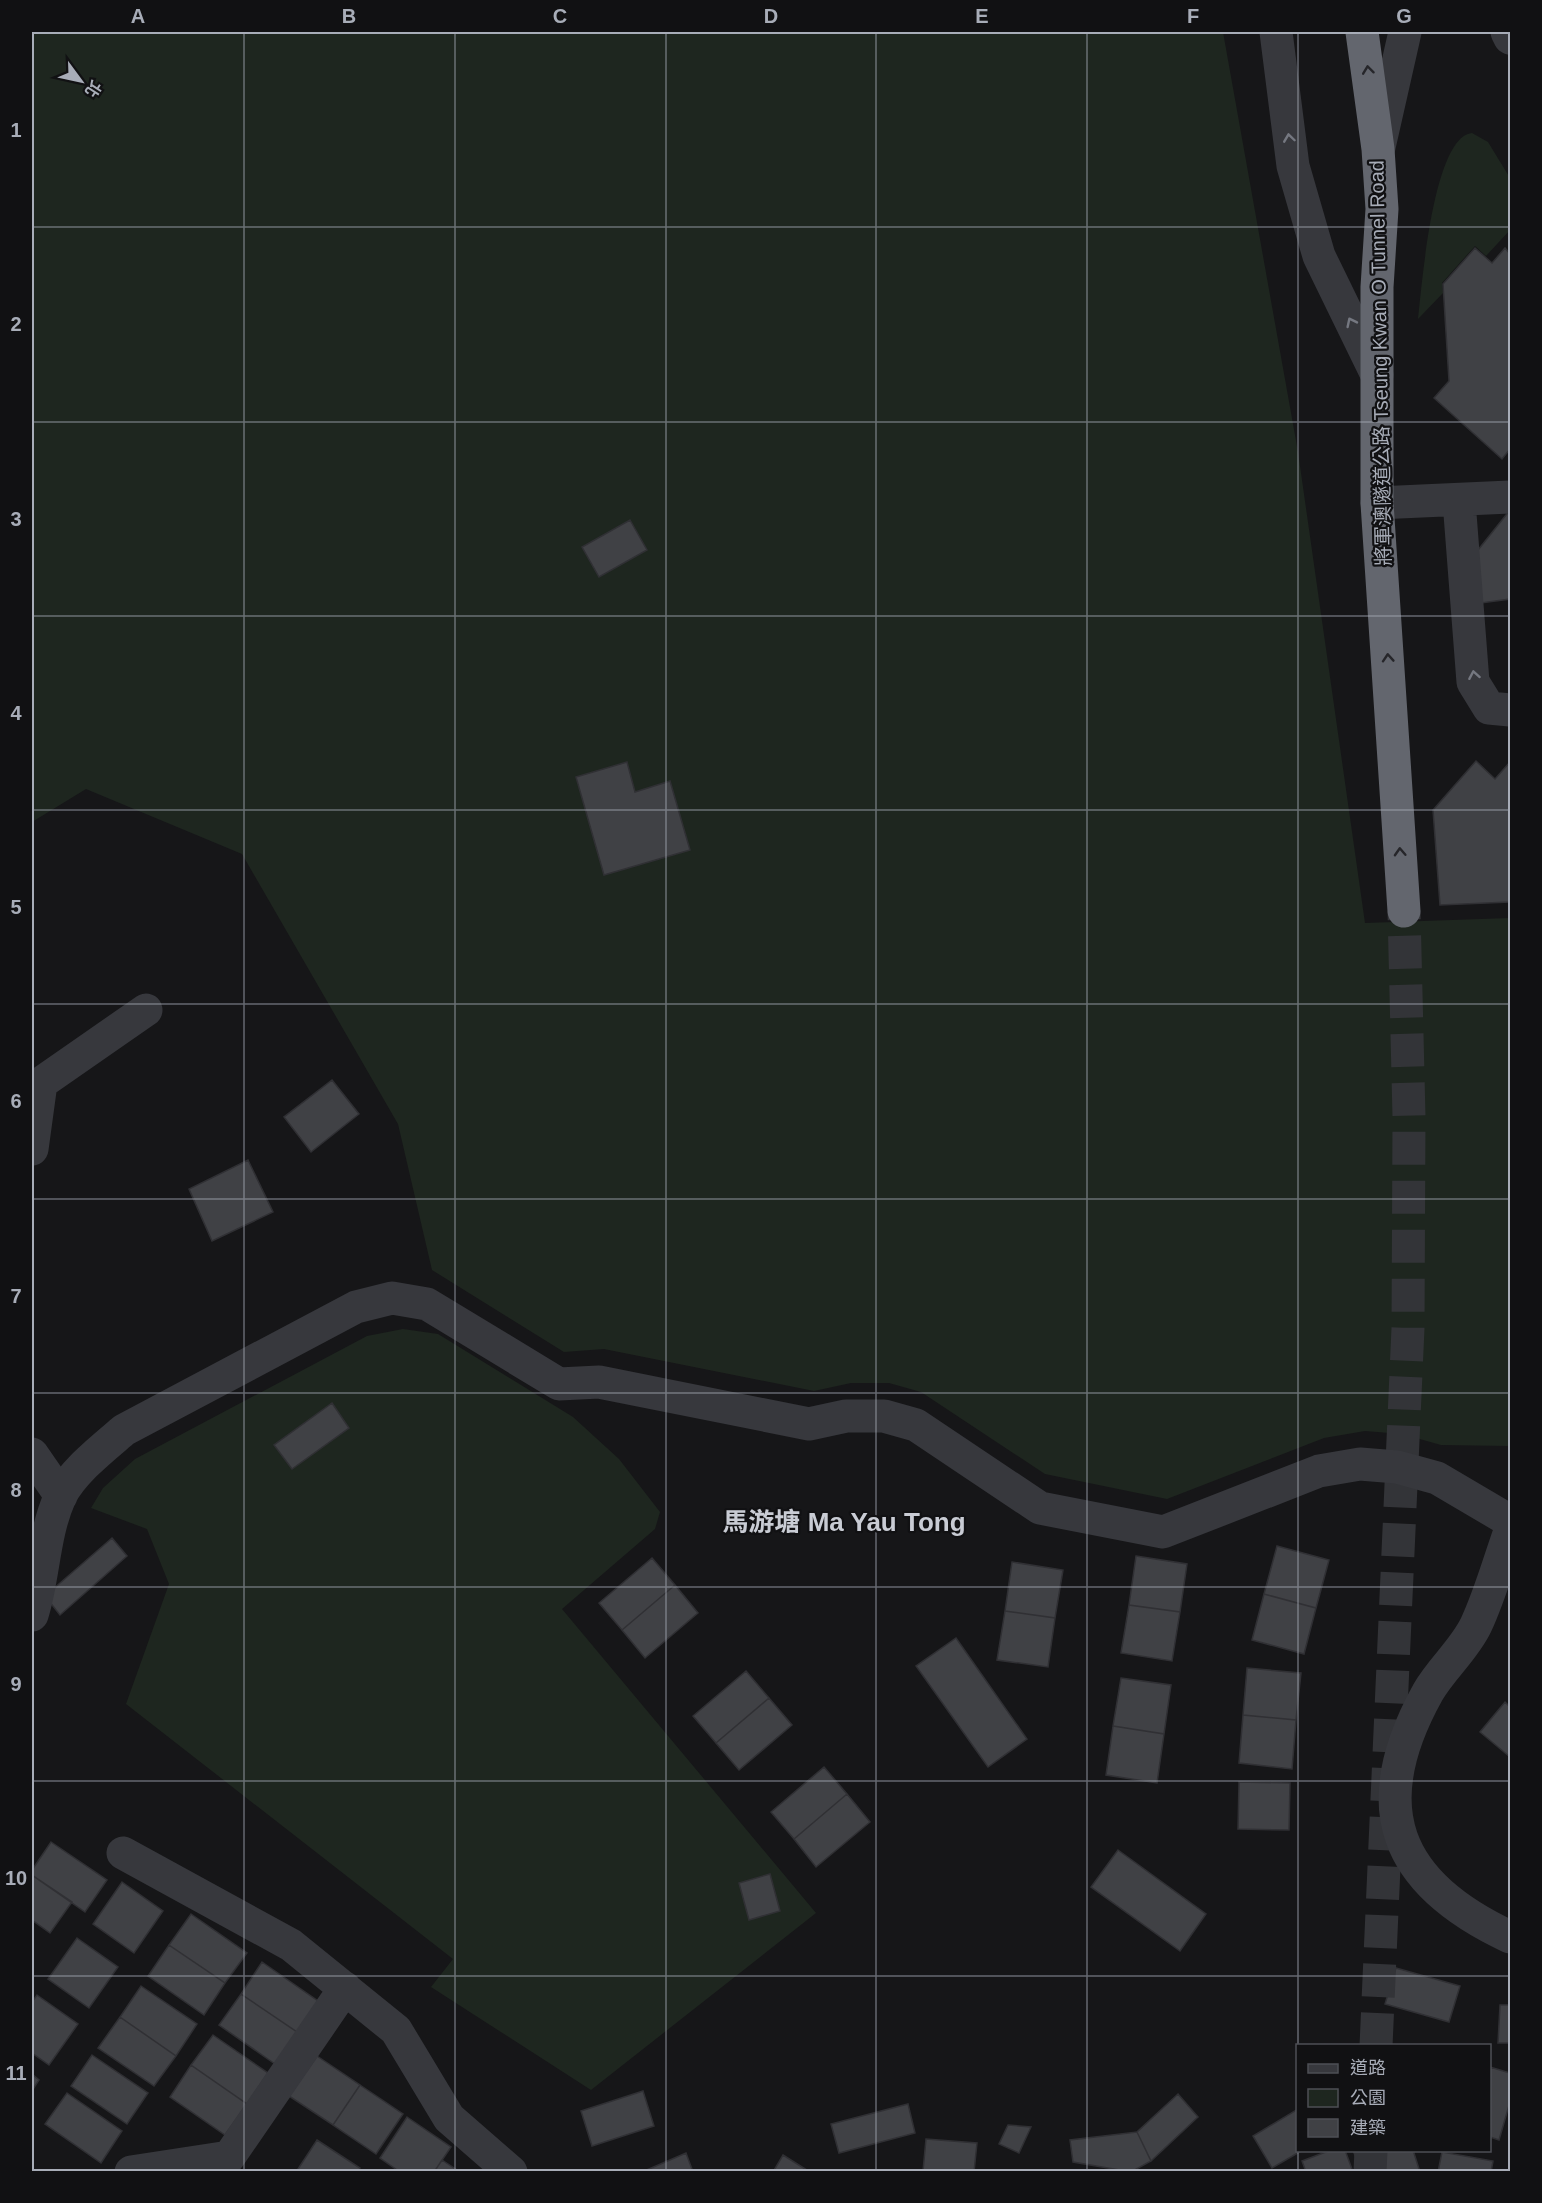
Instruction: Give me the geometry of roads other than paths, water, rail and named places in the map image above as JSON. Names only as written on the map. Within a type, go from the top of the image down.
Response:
[{"type":"highway","name":"將軍澳隧道公路 Tseung Kwan O Tunnel Road","points":[[1362,32],[1378,149],[1382,208],[1377,286],[1377,503],[1404,911]]},
{"type":"street","points":[[1276,32],[1293,166],[1319,256],[1377,375]]},
{"type":"street","points":[[1378,149],[1405,32]]},
{"type":"street","points":[[1507,32],[1510,38]]},
{"type":"street","points":[[1377,503],[1510,497]]},
{"type":"street","points":[[1460,501],[1473,682],[1489,708],[1510,710]]},
{"type":"street","points":[[32,1149],[41,1083],[146,1010]]},
{"type":"street","points":[[32,1615],[44,1549],[61,1496],[92,1457],[124,1430],[356,1307],[392,1298],[427,1304],[559,1384],[599,1382],[809,1424],[846,1416],[884,1416],[916,1425],[1040,1508],[1163,1532],[1319,1471],[1360,1464],[1397,1467],[1437,1478],[1510,1521]]},
{"type":"street","points":[[32,1454],[61,1496]]},
{"type":"street","points":[[1510,1531],[1475,1627],[1429,1690],[1411,1727],[1400,1760],[1394,1796],[1398,1828],[1410,1861],[1433,1888],[1460,1911],[1510,1937]]},
{"type":"street","points":[[123,1853],[291,1945],[345,1988],[396,2030],[449,2118],[511,2172]]},
{"type":"street","points":[[130,2172],[229,2157],[345,1988]]},
{"type":"tunnel","points":[[1376,2044],[1408,1328],[1409,1117],[1404,911]]},
{"type":"tunnel","points":[[1370,2172],[1371,2152]]},
{"type":"district","name":"馬游塘 Ma Yau Tong","points":[[844,1522]]}]
